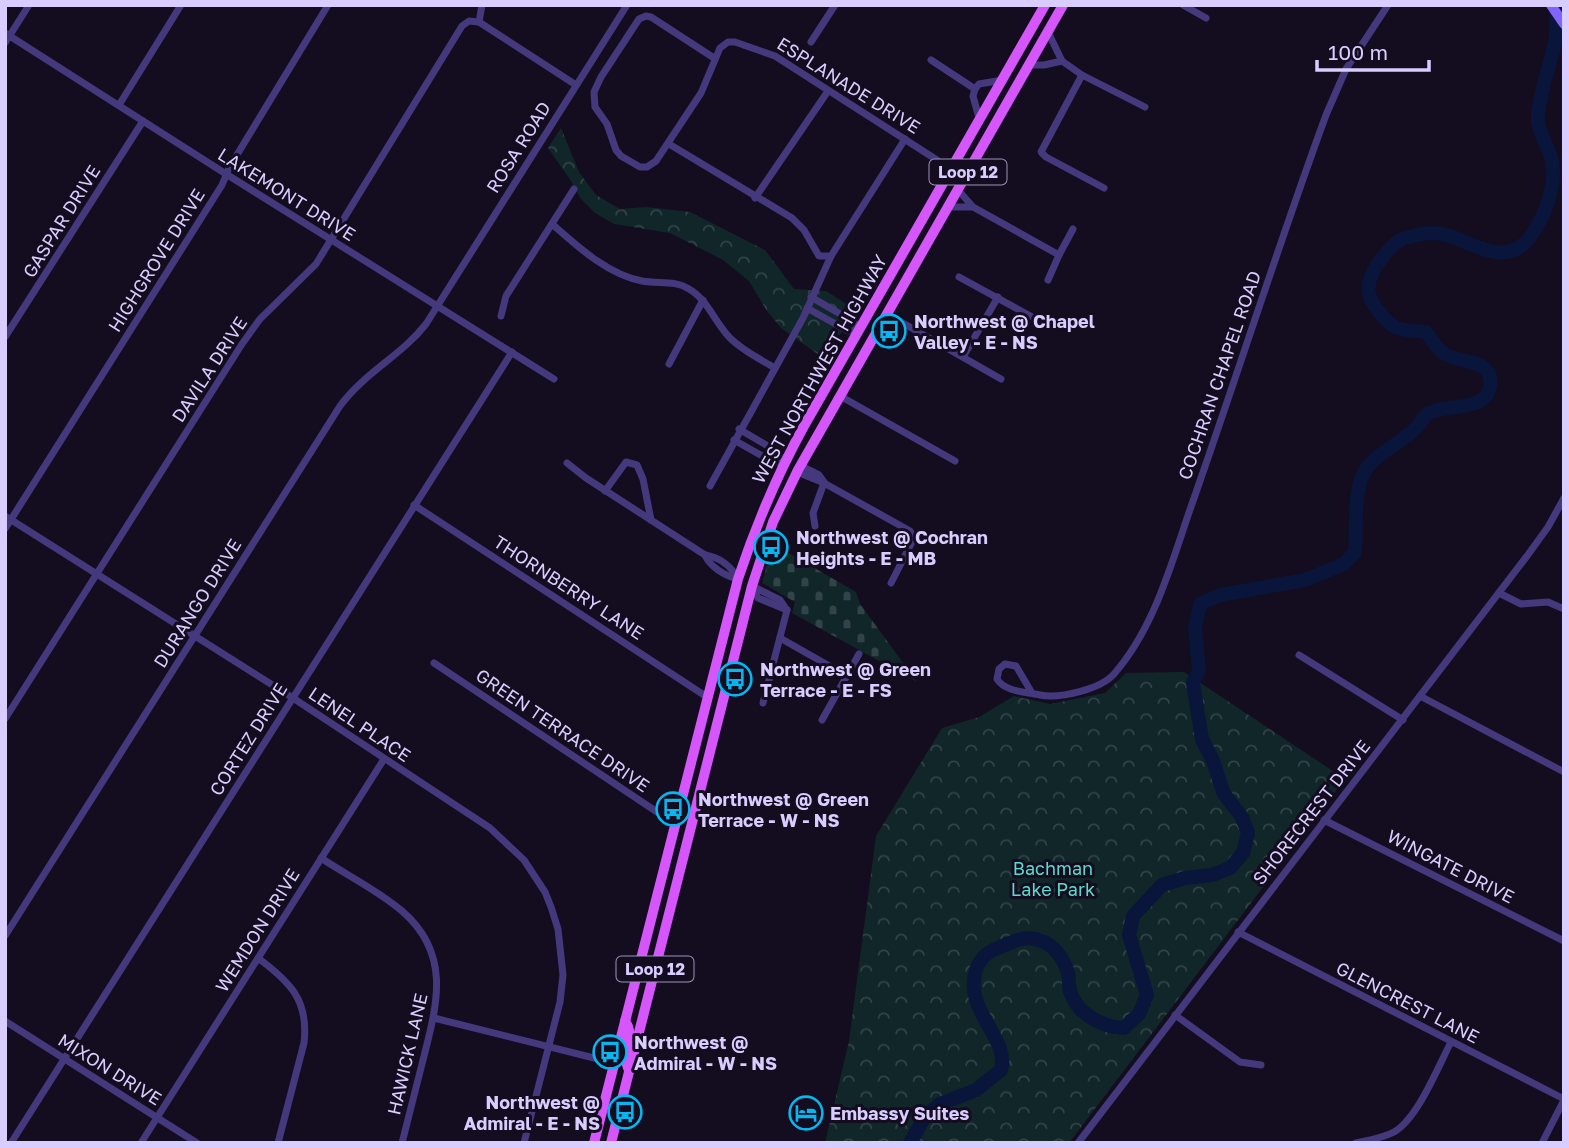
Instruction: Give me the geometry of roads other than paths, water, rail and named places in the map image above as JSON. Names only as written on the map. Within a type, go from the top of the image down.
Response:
[{"type":"main road","name":"WEST NORTHWEST HIGHWAY","points":[[594,1143],[738,579],[760,516],[784,463],[1045,5]]},
{"type":"main road","name":"WEST NORTHWEST HIGHWAY","points":[[611,1143],[752,586],[773,522],[798,470],[1063,5]]},
{"type":"main road","points":[[1552,5],[1564,24]]},
{"type":"main road","points":[[859,331],[873,339]]},
{"type":"main road","points":[[784,463],[798,470]]},
{"type":"main road","points":[[738,579],[752,586]]},
{"type":"main road","points":[[707,697],[723,701]]},
{"type":"main road","points":[[675,824],[690,830]]},
{"type":"main road","points":[[636,978],[652,983]]},
{"type":"main road","points":[[625,1021],[630,1031],[625,1061],[630,1070]]},
{"type":"street","points":[[7,37],[29,5]]},
{"type":"street","points":[[119,105],[181,5]]},
{"type":"street","name":"HIGHGROVE DRIVE","points":[[5,529],[8,518],[222,185],[226,174],[328,5]]},
{"type":"street","points":[[482,5],[479,22],[576,85]]},
{"type":"street","name":"ROSA ROAD","points":[[437,306],[627,5]]},
{"type":"street","points":[[811,42],[835,5]]},
{"type":"street","points":[[1183,5],[1206,18]]},
{"type":"street","name":"COCHRAN CHAPEL ROAD","points":[[1032,693],[1016,666],[1005,664],[999,668],[997,680],[1004,687],[1032,693],[1051,696],[1100,685],[1115,674],[1143,634],[1211,450],[1326,115],[1346,69],[1388,5]]},
{"type":"street","points":[[646,16],[714,58],[701,93],[656,161],[647,167],[640,167],[621,156],[616,150],[607,124],[595,107],[594,92],[639,19],[646,16]]},
{"type":"street","name":"DAVILA DRIVE","points":[[5,719],[242,344],[260,319],[316,264],[462,26],[469,21],[479,22]]},
{"type":"street","points":[[1048,33],[1062,61],[1082,75],[1145,107]]},
{"type":"street","name":"LAKEMONT DRIVE","points":[[7,37],[554,379]]},
{"type":"street","name":"ESPLANADE DRIVE","points":[[714,58],[728,42],[775,56],[937,160]]},
{"type":"street","points":[[931,60],[975,89]]},
{"type":"street","points":[[1030,65],[1062,61]]},
{"type":"street","points":[[1082,75],[1041,152],[1046,158],[1104,188]]},
{"type":"street","points":[[980,120],[973,96],[975,89],[979,84],[1003,80]]},
{"type":"street","points":[[755,198],[828,91]]},
{"type":"street","name":"GASPAR DRIVE","points":[[5,337],[143,121]]},
{"type":"street","points":[[710,486],[807,308],[831,256],[905,139]]},
{"type":"street","points":[[668,144],[792,218],[804,230],[819,257],[831,256]]},
{"type":"street","points":[[501,316],[506,296],[574,189]]},
{"type":"street","points":[[958,190],[973,207],[1059,255]]},
{"type":"street","points":[[948,207],[973,207]]},
{"type":"street","points":[[552,224],[600,262],[624,274],[643,281],[670,282],[685,286],[703,300],[730,338],[775,368]]},
{"type":"street","points":[[1048,280],[1073,229]]},
{"type":"street","points":[[959,277],[1034,318]]},
{"type":"street","points":[[807,308],[848,331],[859,331],[854,322],[811,297]]},
{"type":"street","points":[[963,357],[998,298]]},
{"type":"street","points":[[669,363],[703,300]]},
{"type":"street","name":"DURANGO DRIVE","points":[[5,936],[346,398],[362,380],[414,338],[437,306]]},
{"type":"street","points":[[887,314],[1001,379]]},
{"type":"street","name":"CORTEZ DRIVE","points":[[11,1143],[512,352]]},
{"type":"street","points":[[840,396],[955,461]]},
{"type":"street","points":[[739,429],[778,452],[784,463]]},
{"type":"street","points":[[734,440],[773,462],[784,463]]},
{"type":"street","points":[[605,491],[626,461],[637,465],[643,478],[651,520]]},
{"type":"street","points":[[567,463],[605,491],[705,555],[713,556],[732,568],[738,579]]},
{"type":"street","points":[[798,470],[905,528],[913,536],[891,583]]},
{"type":"street","points":[[815,526],[813,513],[824,483]]},
{"type":"street","name":"SHORECREST DRIVE","points":[[1078,1143],[1499,593],[1548,527],[1564,498]]},
{"type":"street","name":"THORNBERRY LANE","points":[[414,505],[707,697]]},
{"type":"street","name":"LENEL PLACE","points":[[8,518],[293,698],[500,836],[524,860],[545,891],[558,929],[563,975],[560,1002],[524,1143]]},
{"type":"street","points":[[752,586],[787,610],[763,703]]},
{"type":"street","points":[[1499,593],[1521,604],[1548,602],[1564,609]]},
{"type":"street","points":[[780,638],[847,676]]},
{"type":"street","points":[[822,720],[859,654]]},
{"type":"street","points":[[1300,655],[1403,719]]},
{"type":"street","name":"GREEN TERRACE DRIVE","points":[[434,663],[675,824]]},
{"type":"street","points":[[1420,696],[1564,772]]},
{"type":"street","name":"WEMDON DRIVE","points":[[141,1143],[384,759]]},
{"type":"street","name":"WINGATE DRIVE","points":[[1325,820],[1564,941]]},
{"type":"street","name":"HAWICK LANE","points":[[321,858],[402,910],[420,929],[437,970],[438,999],[402,1143]]},
{"type":"street","name":"GLENCREST LANE","points":[[1238,932],[1564,1100]]},
{"type":"street","points":[[258,958],[292,987],[300,1002],[306,1026],[278,1143]]},
{"type":"street","points":[[1175,1015],[1240,1062],[1261,1065]]},
{"type":"street","points":[[434,1018],[614,1063]]},
{"type":"street","name":"MIXON DRIVE","points":[[5,1021],[197,1143]]},
{"type":"street","points":[[1356,1143],[1391,1133],[1404,1124],[1451,1042]]},
{"type":"street","points":[[1542,1143],[1564,1100]]},
{"type":"waterway","points":[[910,1143],[925,1116],[940,1104],[976,1090],[1001,1070],[999,1046],[981,1011],[974,985],[976,970],[984,956],[1018,940],[1028,938],[1043,942],[1052,947],[1063,960],[1073,999],[1084,1013],[1099,1022],[1124,1028],[1139,1014],[1147,995],[1129,935],[1133,916],[1162,885],[1185,878],[1212,875],[1230,868],[1243,853],[1248,833],[1242,817],[1224,794],[1202,739],[1193,683],[1199,670],[1195,628],[1200,604],[1220,595],[1305,580],[1344,564],[1355,552],[1358,493],[1364,472],[1370,464],[1411,433],[1426,415],[1473,404],[1487,395],[1490,380],[1483,367],[1443,353],[1426,332],[1395,327],[1372,302],[1369,286],[1380,261],[1392,247],[1405,238],[1435,233],[1493,252],[1503,252],[1513,251],[1530,237],[1545,211],[1551,191],[1552,161],[1539,126],[1538,114],[1555,43],[1557,5]]},
{"type":"place","name":"Northwest @ Chapel Valley - E - NS","points":[[889,331]]},
{"type":"place","name":"Northwest @ Cochran Heights - E - MB","points":[[771,547]]},
{"type":"place","name":"Northwest @ Green Terrace - E - FS","points":[[735,679]]},
{"type":"place","name":"Northwest @ Green Terrace - W - NS","points":[[673,809]]},
{"type":"place","name":"Northwest @ Admiral - W - NS","points":[[610,1052]]},
{"type":"place","name":"Northwest @ Admiral - E - NS","points":[[625,1112]]},
{"type":"place","name":"Embassy Suites","points":[[806,1113]]},
{"type":"park label","name":"Bachman Lake Park","points":[[1053,878]]}]
